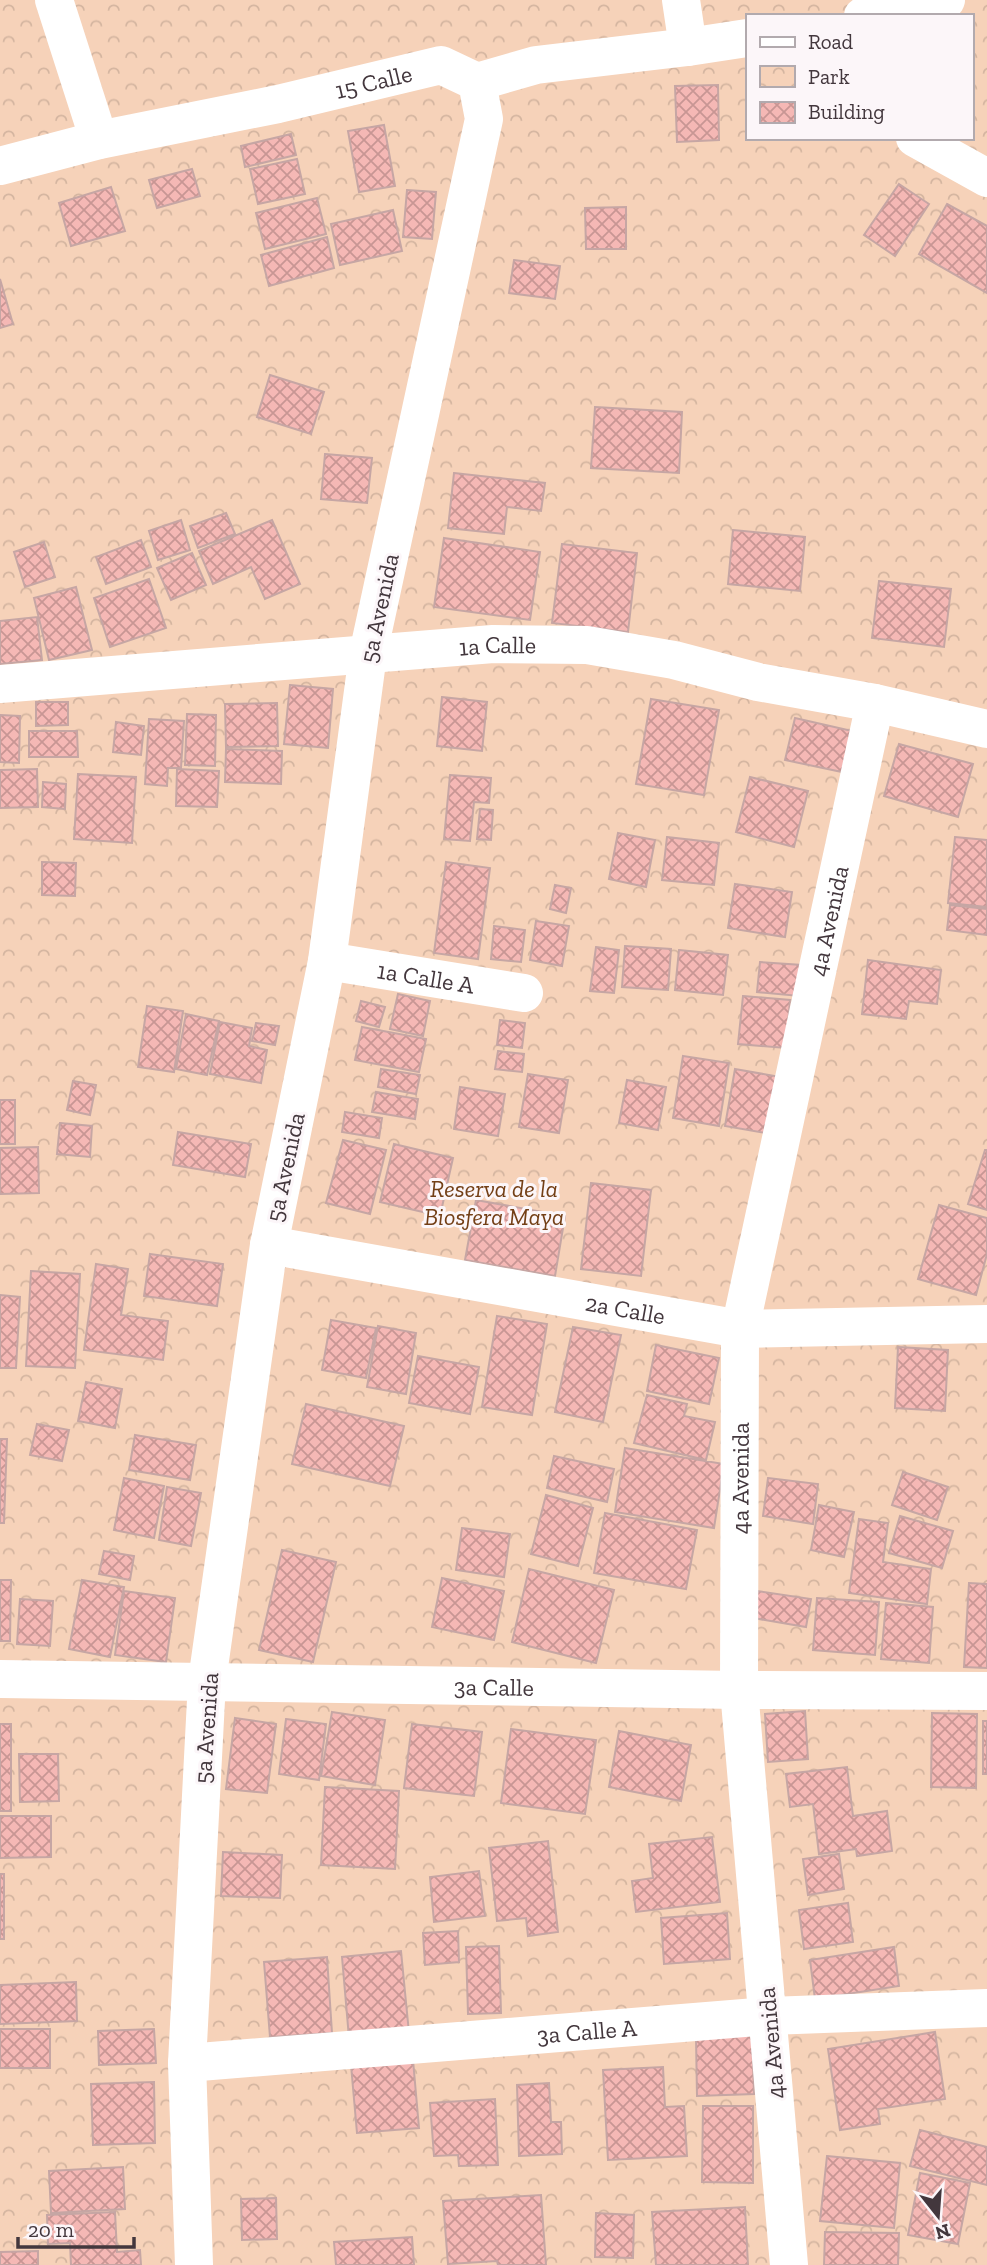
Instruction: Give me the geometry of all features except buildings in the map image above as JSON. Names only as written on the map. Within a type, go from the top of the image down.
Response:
[{"type":"street","points":[[54,0],[99,140]]},
{"type":"street","points":[[681,0],[688,47]]},
{"type":"street","points":[[873,14],[946,0]]},
{"type":"street","points":[[477,82],[536,65],[744,41]]},
{"type":"street","name":"15 Calle","points":[[0,166],[99,140],[278,104],[441,65],[477,82]]},
{"type":"street","name":"5a Avenida","points":[[194,2265],[187,2063],[207,1681],[269,1245],[327,961],[368,654],[484,119],[477,82]]},
{"type":"street","points":[[919,140],[987,178]]},
{"type":"street","name":"1a Calle","points":[[0,684],[493,644],[587,645],[674,660],[758,682],[875,703],[987,729]]},
{"type":"street","name":"4a Avenida","points":[[789,2265],[739,1690],[740,1329],[875,703]]},
{"type":"street","name":"1a Calle A","points":[[327,961],[524,993]]},
{"type":"street","name":"2a Calle","points":[[269,1245],[740,1329],[987,1324]]},
{"type":"street","name":"3a Calle","points":[[0,1679],[987,1691]]},
{"type":"street","name":"3a Calle A","points":[[187,2063],[769,2015],[987,2008]]},
{"type":"green space","name":"Reserva de la Biosfera Maya","points":[[0,0],[987,0],[987,2265],[0,2265]]}]
